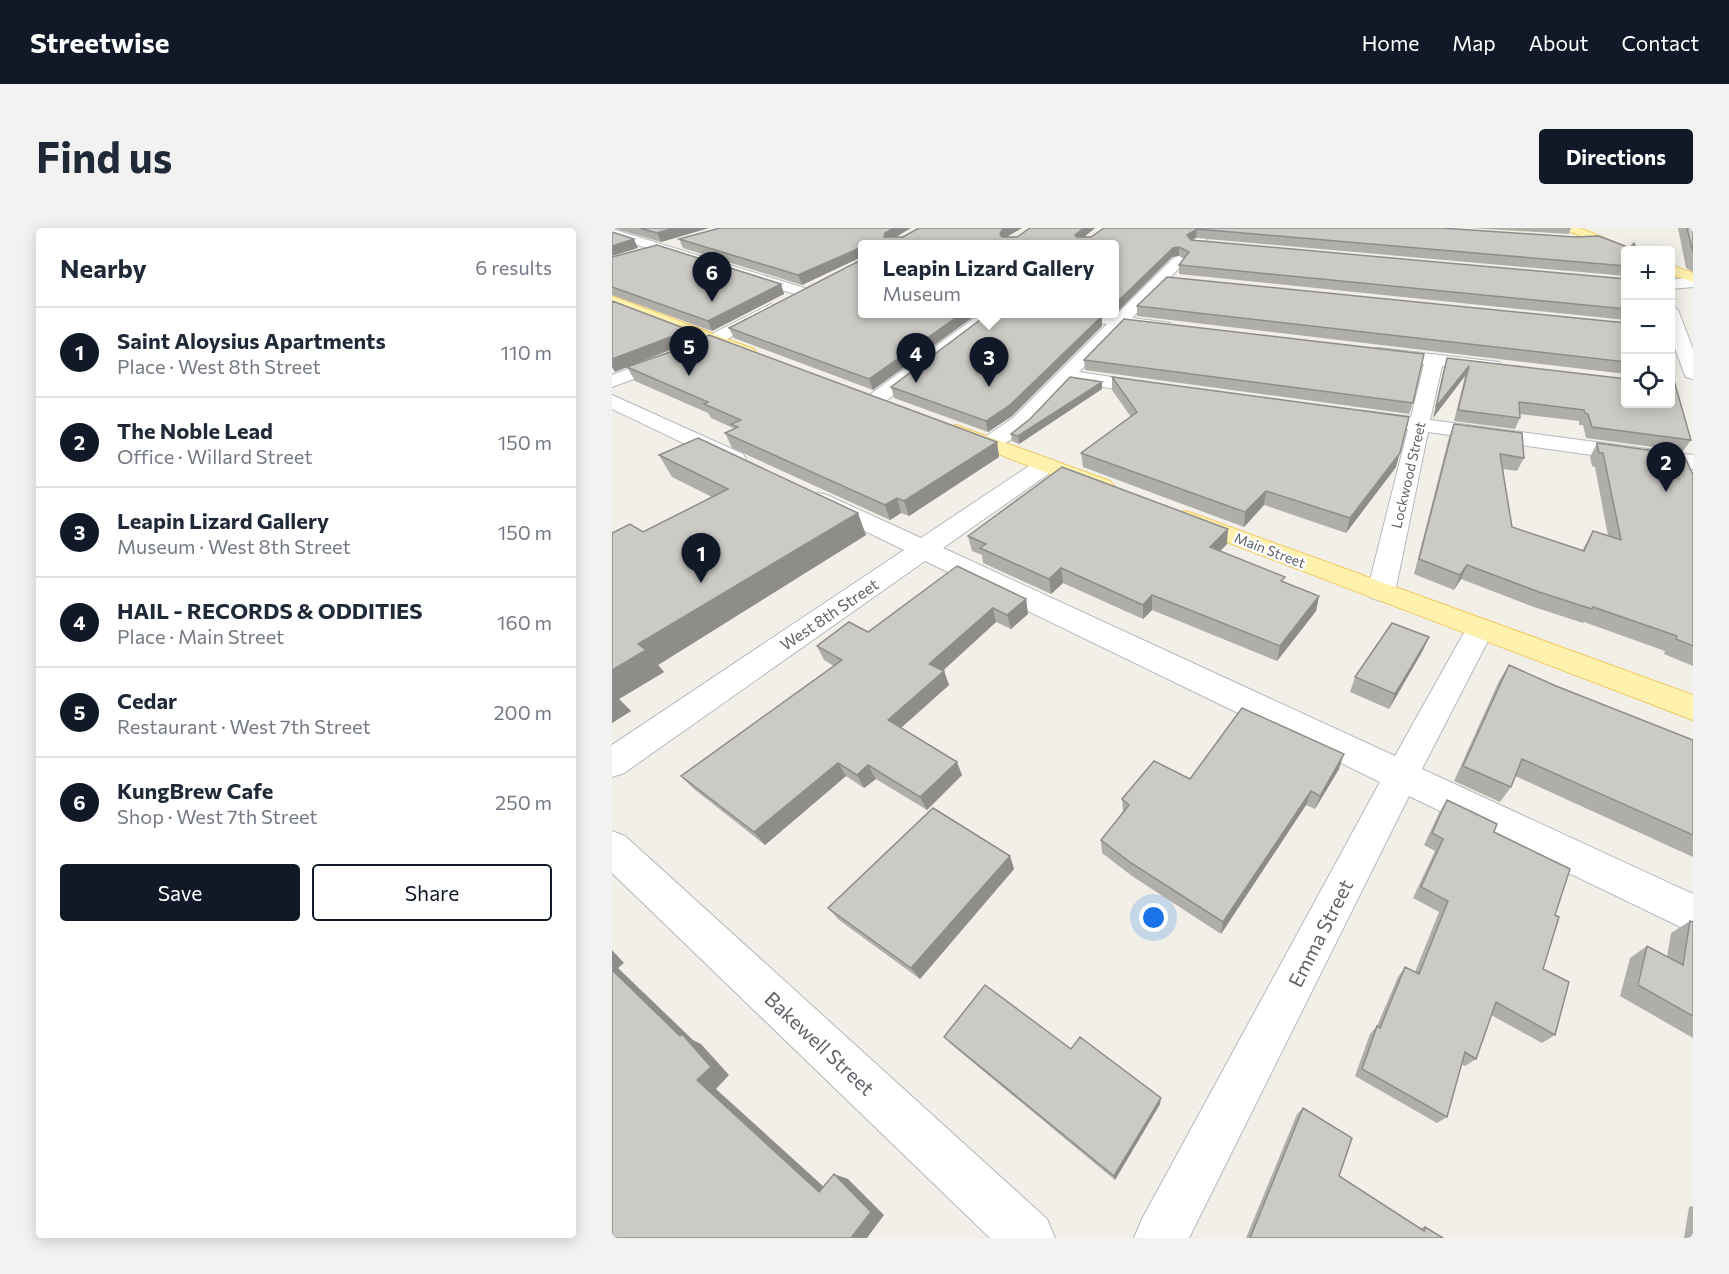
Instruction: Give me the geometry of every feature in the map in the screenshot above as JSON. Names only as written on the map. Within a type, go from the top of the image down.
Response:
[{"type":"main road","points":[[1565,234],[1595,239],[1621,249]]},
{"type":"main road","points":[[1675,271],[1693,280]]},
{"type":"main road","points":[[612,301],[770,361]]},
{"type":"main road","points":[[940,425],[1127,495]]},
{"type":"main road","name":"Main Street","points":[[1160,508],[1693,708]]},
{"type":"street","points":[[990,444],[1020,422],[1211,228]]},
{"type":"street","points":[[612,233],[803,292]]},
{"type":"street","points":[[634,256],[681,242]]},
{"type":"street","points":[[1196,244],[1218,246]]},
{"type":"street","points":[[1163,279],[1185,281]]},
{"type":"street","points":[[1675,284],[1693,280]]},
{"type":"street","points":[[612,381],[690,352],[820,284]]},
{"type":"street","points":[[875,400],[985,318]]},
{"type":"street","points":[[1096,318],[1178,329]]},
{"type":"street","points":[[1675,333],[1689,384]]},
{"type":"street","points":[[1364,351],[1513,369]]},
{"type":"street","name":"Lockwood Street","points":[[1381,591],[1434,359]]},
{"type":"street","points":[[1066,376],[1172,391]]},
{"type":"street","points":[[612,401],[762,473]]},
{"type":"street","points":[[1349,415],[1693,462]]},
{"type":"street","name":"West 8th Street","points":[[612,763],[1046,465]]},
{"type":"street","points":[[795,488],[1693,914]]},
{"type":"street","name":"Emma Street","points":[[1161,1238],[1480,629]]},
{"type":"street","name":"Bakewell Street","points":[[612,848],[1028,1238]]},
{"type":"building","points":[[640,228],[674,228],[657,233]]},
{"type":"building","points":[[720,228],[894,228],[885,233],[884,237],[903,237],[919,228],[1006,228],[1000,234],[1002,237],[1017,237],[1030,228],[1084,228],[1075,235],[1091,237],[1104,228],[1441,228],[1575,237],[1599,236],[1625,246],[1621,246],[1621,266],[1197,229],[1187,235],[1191,240],[1621,279],[1621,309],[1179,265],[1189,252],[1179,247],[1173,248],[1119,300],[1119,240],[858,240],[858,249],[798,275],[679,239]]},
{"type":"building","points":[[1687,228],[1693,228],[1693,252]]},
{"type":"building","points":[[612,232],[634,239],[612,246]]},
{"type":"building","points":[[657,245],[781,284],[708,321],[612,287],[612,257]]},
{"type":"building","points":[[858,262],[858,318],[955,318],[869,379],[729,328]]},
{"type":"building","points":[[1167,277],[1621,322],[1621,361],[1137,306]]},
{"type":"building","points":[[612,301],[689,330],[612,359]]},
{"type":"building","points":[[983,318],[1100,318],[1010,405],[986,421],[891,387]]},
{"type":"building","points":[[1124,319],[1424,354],[1413,403],[1084,360]]},
{"type":"building","points":[[709,335],[997,442],[904,501],[897,498],[885,505],[725,433],[738,427],[731,424],[741,420],[704,404],[708,402],[627,367],[690,345]]},
{"type":"building","points":[[1447,358],[1621,378],[1621,408],[1675,408],[1675,384],[1691,440],[1592,427],[1588,414],[1584,410],[1519,402],[1520,418],[1458,410],[1469,366],[1436,407]]},
{"type":"building","points":[[1070,377],[1102,382],[1018,436],[1011,434],[1030,419]]},
{"type":"building","points":[[1112,377],[1409,417],[1400,453],[1350,518],[1266,491],[1245,512],[1081,453],[1137,412]]},
{"type":"building","points":[[1454,424],[1522,433],[1524,458],[1500,454],[1512,527],[1584,551],[1593,531],[1621,540],[1603,453],[1599,453],[1597,443],[1684,455],[1693,475],[1693,646],[1676,639],[1677,636],[1593,607],[1592,609],[1539,592],[1467,565],[1460,575],[1419,559]]},
{"type":"building","points":[[698,438],[858,513],[638,644],[646,650],[612,670],[612,533],[630,524],[643,532],[728,489],[659,455]]},
{"type":"building","points":[[1062,467],[1228,529],[1210,547],[1285,577],[1281,581],[1319,596],[1280,646],[1152,595],[1143,605],[1061,568],[1049,579],[980,548],[986,544],[968,536]]},
{"type":"building","points":[[957,566],[1026,599],[1007,615],[993,608],[929,664],[944,671],[888,720],[957,762],[920,797],[868,765],[857,775],[838,763],[754,832],[681,776],[842,660],[817,646],[849,622],[868,632]]},
{"type":"building","points":[[1392,623],[1429,637],[1395,694],[1355,677]]},
{"type":"building","points":[[1509,665],[1693,740],[1693,835],[1522,759],[1511,787],[1463,766]]},
{"type":"building","points":[[1242,708],[1344,754],[1320,796],[1311,791],[1223,922],[1131,863],[1101,840],[1129,805],[1122,799],[1154,761],[1190,779]]},
{"type":"building","points":[[1447,800],[1497,824],[1494,832],[1570,869],[1555,915],[1559,917],[1543,969],[1569,982],[1555,1035],[1496,1002],[1476,1059],[1465,1052],[1447,1117],[1362,1069],[1377,1026],[1380,1028],[1405,967],[1419,974],[1448,901],[1421,887],[1443,839],[1432,833]]},
{"type":"building","points":[[933,808],[1010,856],[911,968],[828,908]]},
{"type":"building","points":[[1690,921],[1693,922],[1693,1016],[1638,985],[1647,946],[1683,965]]},
{"type":"building","points":[[612,970],[680,1036],[682,1034],[711,1067],[697,1080],[819,1192],[834,1174],[871,1212],[851,1238],[612,1238]]},
{"type":"building","points":[[985,985],[1071,1049],[1080,1037],[1161,1098],[1114,1176],[944,1037]]},
{"type":"building","points":[[1303,1108],[1352,1138],[1339,1176],[1424,1231],[1425,1227],[1443,1238],[1250,1238]]},
{"type":"place","name":"KungBrew Cafe","points":[[712,302]]},
{"type":"place","name":"Cedar","points":[[689,376]]},
{"type":"place","name":"HAIL - RECORDS & ODDITIES","points":[[916,383]]},
{"type":"place","name":"Leapin Lizard Gallery","points":[[989,387]]},
{"type":"place","name":"The Noble Lead","points":[[1666,492]]},
{"type":"place","name":"Saint Aloysius Apartments","points":[[701,583]]}]
